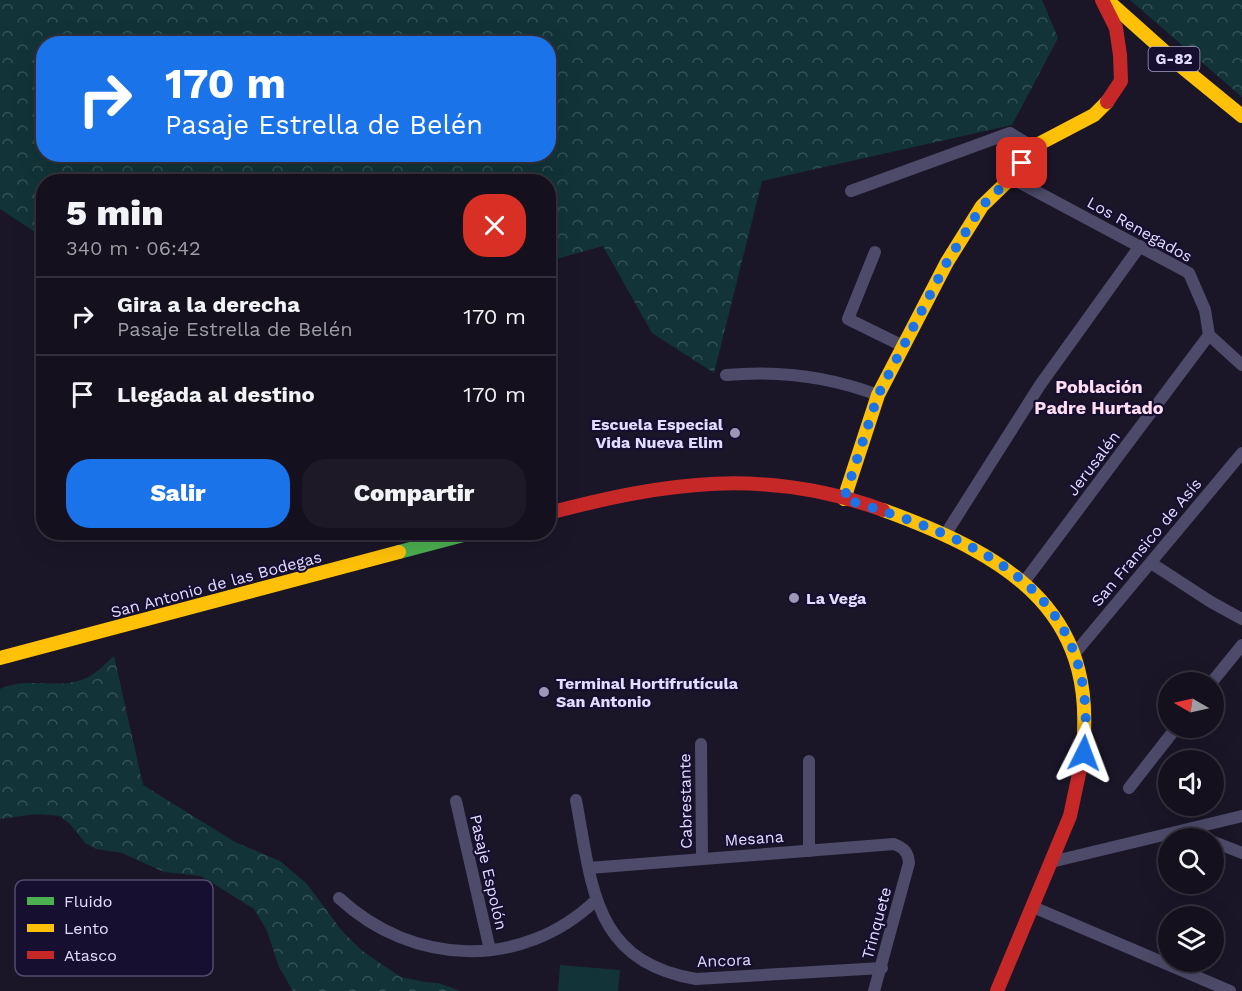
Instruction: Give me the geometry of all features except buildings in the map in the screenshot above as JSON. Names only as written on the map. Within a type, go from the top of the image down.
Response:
[{"type":"street","points":[[844,499],[878,395],[947,262],[982,206],[1011,178],[1033,147],[1094,115],[1121,81],[1116,28],[1102,0]]},
{"type":"street","name":"G-82","points":[[1107,0],[1182,67],[1242,116]]},
{"type":"street","points":[[851,191],[1010,133],[1033,147]]},
{"type":"street","name":"Los Renegados","points":[[1011,178],[1189,273],[1205,310],[1209,335]]},
{"type":"street","points":[[945,535],[1040,385],[1140,246]]},
{"type":"street","points":[[875,252],[848,319],[903,346]]},
{"type":"street","points":[[1209,335],[1242,365]]},
{"type":"street","name":"Jerusalén","points":[[1024,582],[1209,335]]},
{"type":"street","points":[[726,375],[765,372],[808,375],[878,395]]},
{"type":"street","name":"San Fransico de Asís","points":[[1075,653],[1242,453]]},
{"type":"street","points":[[556,511],[626,494],[714,483],[776,484],[844,499],[896,514],[976,549],[1024,582],[1055,615],[1075,653],[1080,673],[1085,715],[1082,766],[1070,816],[997,991]]},
{"type":"street","name":"San Antonio de las Bodegas","points":[[0,658],[446,540]]},
{"type":"street","points":[[1152,563],[1211,602],[1242,619]]},
{"type":"street","points":[[1220,672],[1242,645]]},
{"type":"street","points":[[1129,788],[1168,738]]},
{"type":"street","name":"Cabrestante","points":[[700,744],[702,858]]},
{"type":"street","points":[[809,761],[809,851]]},
{"type":"street","name":"Ancora","points":[[576,800],[596,900],[614,932],[633,952],[657,967],[696,979],[882,968]]},
{"type":"street","name":"Pasaje Espolón","points":[[456,801],[490,950]]},
{"type":"street","points":[[1195,828],[1242,816]]},
{"type":"street","points":[[1051,862],[1158,837]]},
{"type":"street","name":"Mesana","points":[[589,868],[894,844],[906,852],[909,863]]},
{"type":"street","points":[[1224,846],[1242,853]]},
{"type":"street","name":"Trinquete","points":[[874,991],[909,863]]},
{"type":"street","points":[[339,898],[351,910],[380,929],[415,944],[452,951],[490,950],[543,936],[575,918],[596,900]]},
{"type":"street","points":[[1033,907],[1230,991]]},
{"type":"green space","points":[[0,0],[1042,0],[1058,38],[1012,125],[762,181],[714,373],[652,333],[603,246],[556,259],[556,174],[36,174],[36,233],[0,209]]},
{"type":"green space","points":[[1130,0],[1242,0],[1242,97]]},
{"type":"green space","points":[[114,656],[143,785],[235,842],[280,861],[307,884],[342,931],[360,949],[401,977],[438,983],[461,991],[293,991],[279,967],[267,931],[254,909],[213,883],[213,880],[201,876],[164,872],[122,853],[96,849],[85,843],[70,824],[60,816],[37,814],[0,819],[0,689],[20,684],[74,682],[100,669]]},
{"type":"green space","points":[[560,965],[620,970],[618,991],[558,991]]},
{"type":"traffic: fast","points":[[399,552],[445,540]]},
{"type":"traffic: slow","points":[[1107,0],[1182,67],[1242,116]]},
{"type":"traffic: slow","points":[[844,499],[878,395],[947,262],[982,206],[1011,178],[1033,147],[1094,115],[1107,102]]},
{"type":"traffic: slow","points":[[883,510],[930,528],[972,548],[1009,572],[1040,599],[1063,631],[1078,670],[1084,715],[1080,769]]},
{"type":"traffic: slow","points":[[0,658],[399,552]]},
{"type":"traffic: jam","points":[[1102,0],[1116,28],[1120,55],[1121,81],[1107,102]]},
{"type":"traffic: jam","points":[[556,511],[634,493],[716,484],[757,484],[798,488],[840,497],[883,510]]},
{"type":"traffic: jam","points":[[997,991],[1070,816],[1080,769]]},
{"type":"place","name":"Escuela Especial Vida Nueva Elim","points":[[735,433]]},
{"type":"place","name":"La Vega","points":[[794,598]]},
{"type":"place","name":"Terminal Hortifrutícula San Antonio","points":[[544,692]]},
{"type":"district","name":"Población Padre Hurtado","points":[[1099,397]]},
{"type":"route","points":[[1022,163],[1011,178],[982,206],[947,262],[878,395],[844,499],[896,514],[976,549],[1009,570],[1035,592],[1055,615],[1075,653],[1085,715],[1084,753]]}]
